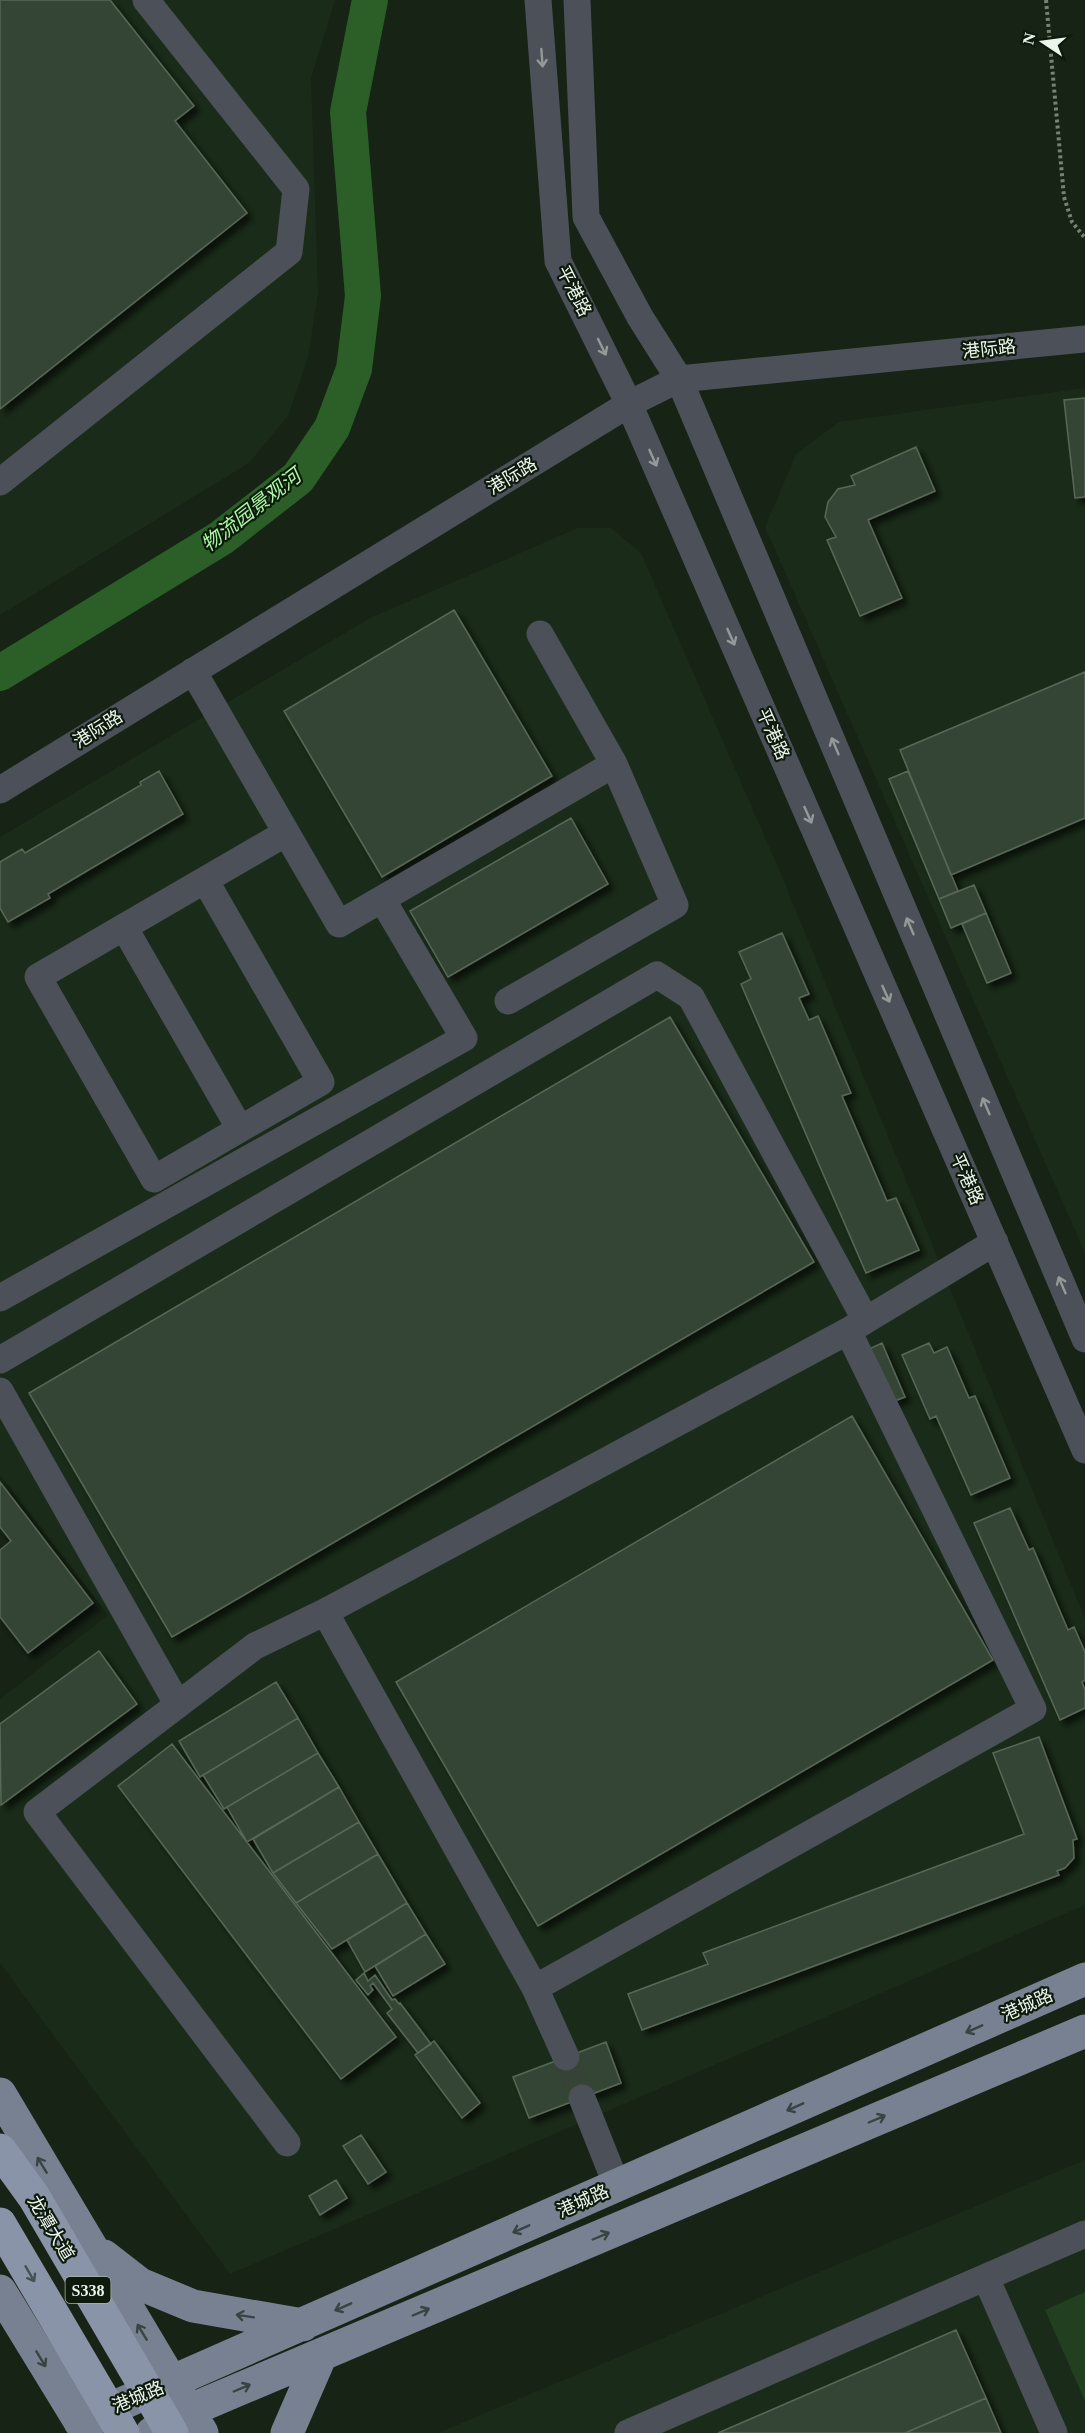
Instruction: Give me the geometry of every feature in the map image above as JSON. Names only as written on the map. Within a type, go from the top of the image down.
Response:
[{"type":"highway","name":"龙潭大道","points":[[0,2150],[187,2426]]},
{"type":"highway","name":"S338","points":[[0,2224],[123,2433]]},
{"type":"main road","name":"港城路","points":[[83,2427],[172,2383],[1085,1980]]},
{"type":"main road","points":[[152,2433],[187,2426],[321,2355],[1085,2031]]},
{"type":"main road","points":[[0,2094],[172,2383],[187,2426]]},
{"type":"main road","points":[[90,2246],[140,2284],[193,2306],[303,2325]]},
{"type":"main road","points":[[0,2291],[83,2427]]},
{"type":"main road","points":[[287,2433],[321,2355]]},
{"type":"street","points":[[0,482],[289,252],[296,189],[146,0]]},
{"type":"street","name":"平港路","points":[[538,0],[558,261],[629,404],[1085,1450]]},
{"type":"street","points":[[577,0],[586,217],[640,317],[679,379],[1085,1339]]},
{"type":"street","name":"港际路","points":[[0,790],[629,404],[679,379],[1085,339]]},
{"type":"street","points":[[508,1001],[675,904],[614,764],[540,634]]},
{"type":"street","points":[[193,671],[339,924],[614,764]]},
{"type":"street","points":[[205,880],[321,1082],[154,1179],[38,977],[124,927],[205,880],[286,833]]},
{"type":"street","points":[[0,1298],[464,1038],[382,899]]},
{"type":"street","points":[[124,927],[240,1129]]},
{"type":"street","points":[[0,1360],[657,975],[692,997],[857,1325],[1033,1709],[535,1988]]},
{"type":"street","points":[[287,2143],[37,1812],[255,1646],[325,1612],[857,1325],[995,1242]]},
{"type":"street","points":[[0,1392],[178,1705]]},
{"type":"street","points":[[325,1612],[535,1988],[566,2057]]},
{"type":"street","points":[[582,2098],[617,2186]]},
{"type":"street","points":[[628,2433],[1085,2234]]},
{"type":"street","points":[[986,2277],[1054,2433]]},
{"type":"path","points":[[1046,0],[1064,197],[1072,222],[1085,238]]},
{"type":"shaded area","points":[[0,0],[335,0],[311,78],[318,293],[308,358],[288,416],[249,463],[0,615]]},
{"type":"shaded area","points":[[1085,388],[1085,1253],[765,527],[796,454],[839,422]]},
{"type":"shaded area","points":[[578,528],[611,528],[641,553],[781,874],[1085,1619],[1085,1905],[230,2274],[0,1963],[0,1699],[108,1615],[0,1475],[0,837],[370,618]]},
{"type":"shaded area","points":[[1085,2160],[1085,2433],[438,2433]]},
{"type":"shaded area","points":[[1085,2292],[1085,2401],[1045,2310]]},
{"type":"building","points":[[0,0],[110,0],[194,106],[175,121],[247,213],[0,409]]},
{"type":"building","points":[[1085,398],[1085,497],[1075,498],[1064,400]]},
{"type":"building","points":[[916,447],[935,491],[868,520],[902,598],[860,616],[827,540],[836,537],[825,517],[828,502],[838,489],[855,485],[851,476]]},
{"type":"building","points":[[454,610],[552,776],[382,877],[284,711]]},
{"type":"building","points":[[1085,672],[1085,818],[951,875],[900,750]]},
{"type":"building","points":[[159,771],[183,814],[48,894],[50,898],[8,922],[0,908],[0,862],[22,849],[25,853],[141,785],[140,782]]},
{"type":"building","points":[[908,771],[958,891],[939,899],[889,779]]},
{"type":"building","points":[[571,818],[608,884],[448,977],[410,911]]},
{"type":"building","points":[[974,885],[986,913],[951,928],[939,899]]},
{"type":"building","points":[[986,913],[1011,973],[987,983],[962,924]]},
{"type":"building","points":[[782,933],[809,994],[799,998],[809,1020],[818,1016],[851,1093],[842,1096],[887,1201],[896,1198],[919,1250],[866,1273],[741,984],[751,979],[739,952]]},
{"type":"building","points":[[670,1017],[814,1262],[172,1637],[29,1393]]},
{"type":"building","points":[[882,1343],[905,1397],[892,1402],[869,1349]]},
{"type":"building","points":[[929,1343],[934,1353],[947,1347],[969,1398],[975,1396],[1010,1478],[971,1495],[936,1416],[930,1419],[902,1355]]},
{"type":"building","points":[[852,1416],[993,1660],[538,1926],[396,1682]]},
{"type":"building","points":[[0,1482],[93,1603],[28,1653],[0,1617],[0,1550],[11,1541],[0,1527]]},
{"type":"building","points":[[1010,1508],[1029,1550],[1033,1548],[1068,1630],[1074,1627],[1085,1652],[1085,1680],[1082,1682],[1085,1690],[1085,1708],[1060,1720],[974,1523]]},
{"type":"building","points":[[99,1651],[137,1704],[1,1805],[0,1724]]},
{"type":"building","points":[[276,1682],[298,1718],[200,1777],[179,1741]]},
{"type":"building","points":[[298,1718],[318,1753],[224,1809],[203,1775]]},
{"type":"building","points":[[1039,1737],[1077,1839],[1073,1840],[1074,1858],[1065,1868],[1057,1871],[1059,1875],[642,2030],[628,1994],[708,1964],[703,1953],[1024,1834],[993,1753]]},
{"type":"building","points":[[172,1744],[396,2037],[341,2079],[118,1786]]},
{"type":"building","points":[[318,1753],[339,1787],[247,1842],[227,1807]]},
{"type":"building","points":[[339,1787],[359,1822],[273,1873],[253,1839]]},
{"type":"building","points":[[359,1822],[378,1854],[296,1903],[273,1873]]},
{"type":"building","points":[[378,1854],[407,1903],[332,1949],[296,1903]]},
{"type":"building","points":[[407,1903],[426,1934],[365,1972],[347,1940]]},
{"type":"building","points":[[426,1934],[445,1964],[393,1996],[375,1966]]},
{"type":"building","points":[[364,1973],[368,1981],[375,1975],[392,2000],[395,1999],[400,2003],[431,2044],[418,2053],[387,2013],[392,2009],[373,1983],[370,1986],[373,1990],[368,1995],[356,1980]]},
{"type":"building","points":[[434,2041],[480,2103],[462,2118],[415,2055]]},
{"type":"building","points":[[606,2042],[621,2083],[529,2118],[513,2077]]},
{"type":"building","points":[[361,2135],[386,2172],[368,2184],[343,2146]]},
{"type":"building","points":[[336,2180],[347,2198],[320,2215],[309,2196]]},
{"type":"building","points":[[956,2330],[986,2398],[905,2433],[718,2433]]},
{"type":"building","points":[[986,2398],[1001,2433],[905,2433]]},
{"type":"waterway","name":"物流园景观河","points":[[0,673],[221,538],[298,478],[332,428],[354,369],[363,296],[348,112],[370,0]]},
{"type":"tunnel","points":[[566,2057],[582,2098]]}]
